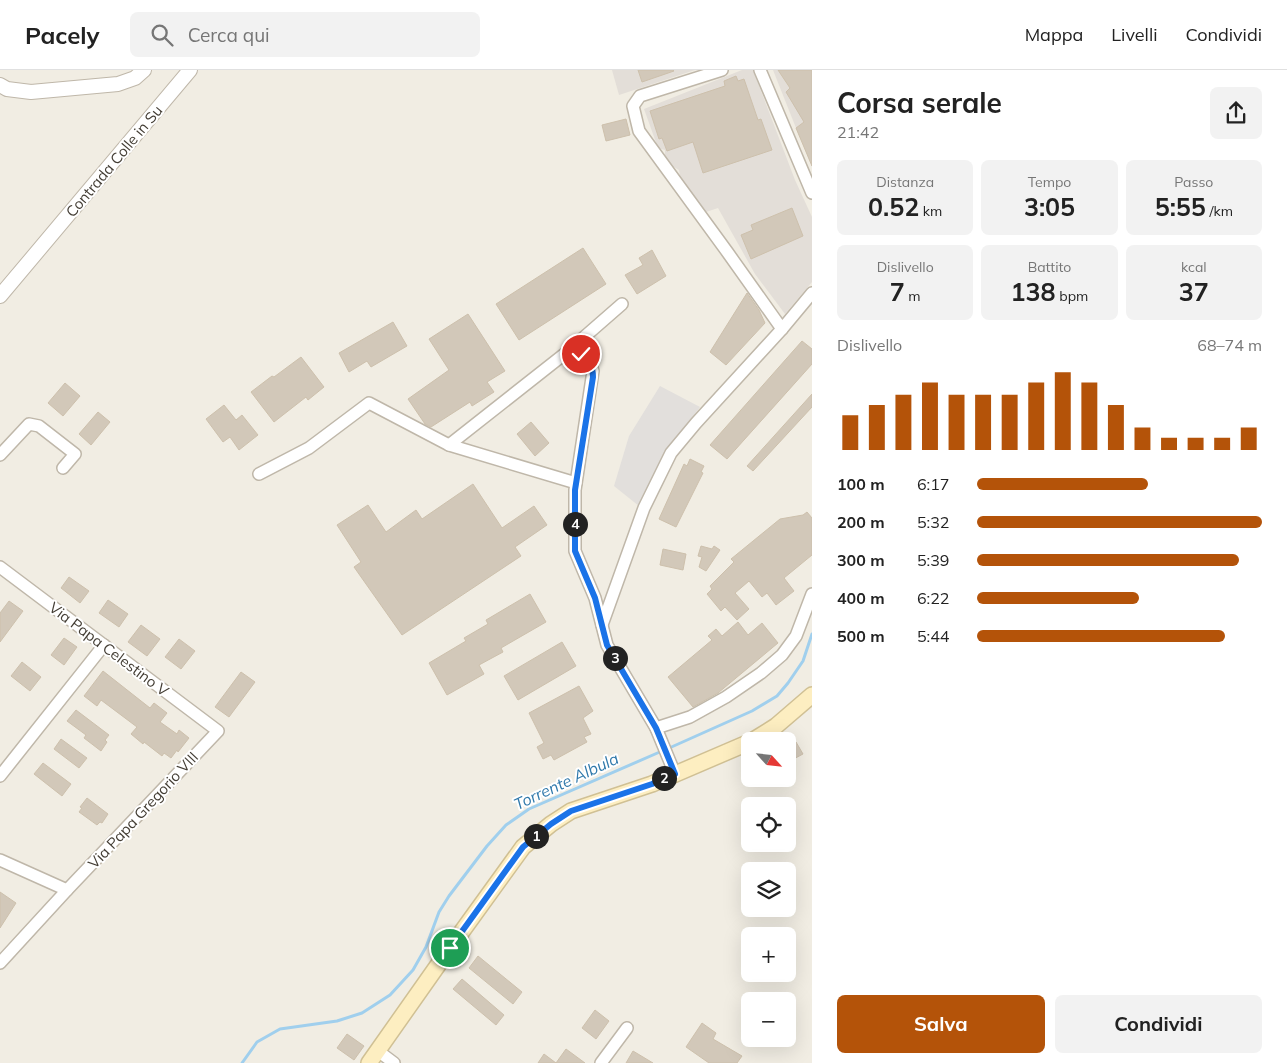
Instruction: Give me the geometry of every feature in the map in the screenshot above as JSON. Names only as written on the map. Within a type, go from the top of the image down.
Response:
[{"type":"main road","points":[[767,732],[812,695]]},
{"type":"main road","points":[[373,1057],[523,847],[551,824],[571,811],[652,784],[673,769],[741,745]]},
{"type":"street","points":[[0,85],[7,89],[31,92],[118,84],[134,78],[144,70]]},
{"type":"street","name":"Contrada Colle in Su","points":[[0,296],[190,70]]},
{"type":"street","points":[[722,70],[640,96],[633,106],[639,132],[782,329]]},
{"type":"street","points":[[760,70],[812,193]]},
{"type":"street","points":[[602,627],[644,508],[671,453],[812,293]]},
{"type":"street","points":[[450,445],[567,352],[622,304]]},
{"type":"street","points":[[567,352],[577,352],[586,357],[593,371],[575,490],[575,551],[595,598],[607,645],[657,732],[673,769]]},
{"type":"street","points":[[259,474],[309,448],[369,404],[450,445],[576,483]]},
{"type":"street","points":[[0,455],[29,424],[39,426],[75,454],[63,468]]},
{"type":"street","name":"Via Papa Celestino V","points":[[0,567],[218,730]]},
{"type":"street","points":[[657,732],[690,717],[726,697],[761,673],[782,655],[796,636],[812,594]]},
{"type":"street","points":[[0,776],[104,645]]},
{"type":"street","name":"Via Papa Gregorio VIII","points":[[0,963],[218,730]]},
{"type":"street","points":[[0,860],[67,890]]},
{"type":"street","points":[[601,1063],[627,1028]]},
{"type":"street","points":[[373,1057],[394,1063]]},
{"type":"shaded area","points":[[612,70],[695,70],[619,95]]},
{"type":"shaded area","points":[[742,70],[753,70],[795,180],[812,217],[812,282],[785,314],[755,274],[718,208],[703,213],[681,183],[679,170],[669,164],[665,157],[665,150],[658,148],[644,109]]},
{"type":"shaded area","points":[[773,70],[812,70],[812,167],[796,128]]},
{"type":"shaded area","points":[[660,386],[700,407],[667,450],[639,506],[614,486],[629,436]]},
{"type":"building","points":[[638,70],[673,70],[674,71],[642,82]]},
{"type":"building","points":[[778,70],[812,70],[812,166],[796,128],[804,122],[786,92],[790,88]]},
{"type":"building","points":[[736,76],[738,81],[744,79],[758,120],[761,119],[772,150],[703,173],[693,142],[667,151],[662,138],[659,139],[650,111],[725,86],[724,81]]},
{"type":"building","points":[[626,119],[630,135],[606,141],[602,125]]},
{"type":"building","points":[[792,208],[803,236],[751,259],[741,235],[753,230],[751,225]]},
{"type":"building","points":[[583,248],[606,284],[519,340],[496,304]]},
{"type":"building","points":[[652,250],[666,276],[637,294],[625,275],[643,265],[639,258]]},
{"type":"building","points":[[747,293],[759,310],[765,323],[726,365],[710,352]]},
{"type":"building","points":[[468,314],[505,371],[487,382],[494,392],[472,406],[470,402],[431,427],[425,424],[408,399],[449,370],[429,339]]},
{"type":"building","points":[[393,322],[407,346],[371,367],[367,361],[349,372],[339,353]]},
{"type":"building","points":[[802,341],[812,349],[812,364],[727,459],[710,445]]},
{"type":"building","points":[[301,357],[324,387],[308,400],[306,397],[274,422],[251,392]]},
{"type":"building","points":[[65,383],[80,396],[63,416],[48,403]]},
{"type":"building","points":[[812,394],[812,407],[753,471],[747,466]]},
{"type":"building","points":[[224,405],[236,420],[242,415],[258,435],[239,450],[230,437],[223,442],[206,419]]},
{"type":"building","points":[[98,412],[110,422],[91,445],[79,434]]},
{"type":"building","points":[[531,422],[549,443],[535,456],[517,434]]},
{"type":"building","points":[[690,459],[704,466],[701,472],[703,473],[676,527],[659,519],[684,464],[687,466]]},
{"type":"building","points":[[473,484],[502,528],[534,506],[547,525],[515,547],[521,556],[402,635],[354,567],[361,562],[337,525],[368,505],[386,532],[416,510],[422,519]]},
{"type":"building","points":[[807,512],[812,518],[812,555],[784,578],[794,591],[776,605],[767,593],[762,597],[749,581],[735,593],[749,609],[737,620],[725,607],[721,611],[707,594],[712,589],[710,586],[734,562],[731,559],[780,519],[803,515]]},
{"type":"building","points":[[701,546],[712,549],[714,546],[720,550],[706,571],[699,567],[702,557],[698,556]]},
{"type":"building","points":[[663,549],[686,554],[683,570],[660,565]]},
{"type":"building","points":[[69,577],[89,591],[80,603],[61,588]]},
{"type":"building","points":[[530,594],[546,622],[501,648],[503,652],[479,665],[484,674],[447,695],[429,663],[466,641],[464,638],[488,624],[486,620]]},
{"type":"building","points":[[108,600],[128,614],[119,627],[99,613]]},
{"type":"building","points":[[9,601],[23,611],[0,642],[0,613]]},
{"type":"building","points":[[738,622],[748,635],[762,623],[778,643],[718,693],[693,707],[668,677],[712,640],[708,636],[716,629],[722,636]]},
{"type":"building","points":[[141,625],[160,639],[147,656],[128,642]]},
{"type":"building","points":[[64,638],[77,647],[64,665],[51,655]]},
{"type":"building","points":[[179,639],[195,651],[181,669],[165,657]]},
{"type":"building","points":[[562,642],[576,666],[518,700],[504,676]]},
{"type":"building","points":[[22,662],[41,677],[30,691],[11,676]]},
{"type":"building","points":[[103,671],[150,708],[154,703],[167,713],[160,722],[177,734],[179,730],[189,738],[171,758],[164,753],[162,756],[144,742],[143,744],[131,734],[137,727],[101,700],[97,706],[84,696]]},
{"type":"building","points":[[241,672],[255,682],[229,717],[215,707]]},
{"type":"building","points":[[579,686],[593,711],[583,718],[591,734],[584,737],[587,742],[554,760],[551,755],[543,759],[537,747],[544,743],[529,713]]},
{"type":"building","points":[[76,710],[109,735],[101,751],[84,738],[86,735],[67,721]]},
{"type":"building","points":[[61,739],[87,758],[79,768],[54,749]]},
{"type":"building","points":[[796,742],[803,754],[796,758]]},
{"type":"building","points":[[43,763],[71,784],[62,796],[34,774]]},
{"type":"building","points":[[87,798],[108,814],[102,823],[100,822],[97,825],[79,812],[82,808],[80,807]]},
{"type":"building","points":[[0,892],[16,903],[0,928]]},
{"type":"building","points":[[478,956],[522,992],[513,1004],[469,968]]},
{"type":"building","points":[[462,979],[504,1015],[496,1025],[453,989]]},
{"type":"building","points":[[595,1010],[609,1021],[596,1039],[582,1028]]},
{"type":"building","points":[[702,1023],[716,1033],[713,1039],[742,1056],[737,1063],[709,1063],[686,1047]]},
{"type":"building","points":[[347,1034],[364,1046],[354,1060],[337,1048]]},
{"type":"building","points":[[566,1049],[585,1063],[556,1063]]},
{"type":"building","points":[[633,1051],[653,1063],[626,1063]]},
{"type":"building","points":[[544,1054],[556,1063],[538,1063]]},
{"type":"waterway","name":"Torrente Albula","points":[[667,749],[752,711],[777,696],[803,661],[812,634]]},
{"type":"waterway","name":"Torrente Albula","points":[[242,1063],[257,1042],[280,1029],[337,1021],[362,1013],[390,995],[413,970],[426,947],[439,912],[449,896],[487,846],[506,825],[529,809],[662,751]]},
{"type":"route","points":[[450,948],[523,847],[551,824],[571,811],[652,784],[675,774],[656,728],[607,645],[595,598],[575,551],[575,490],[593,377],[592,366],[586,357],[581,354]]}]
